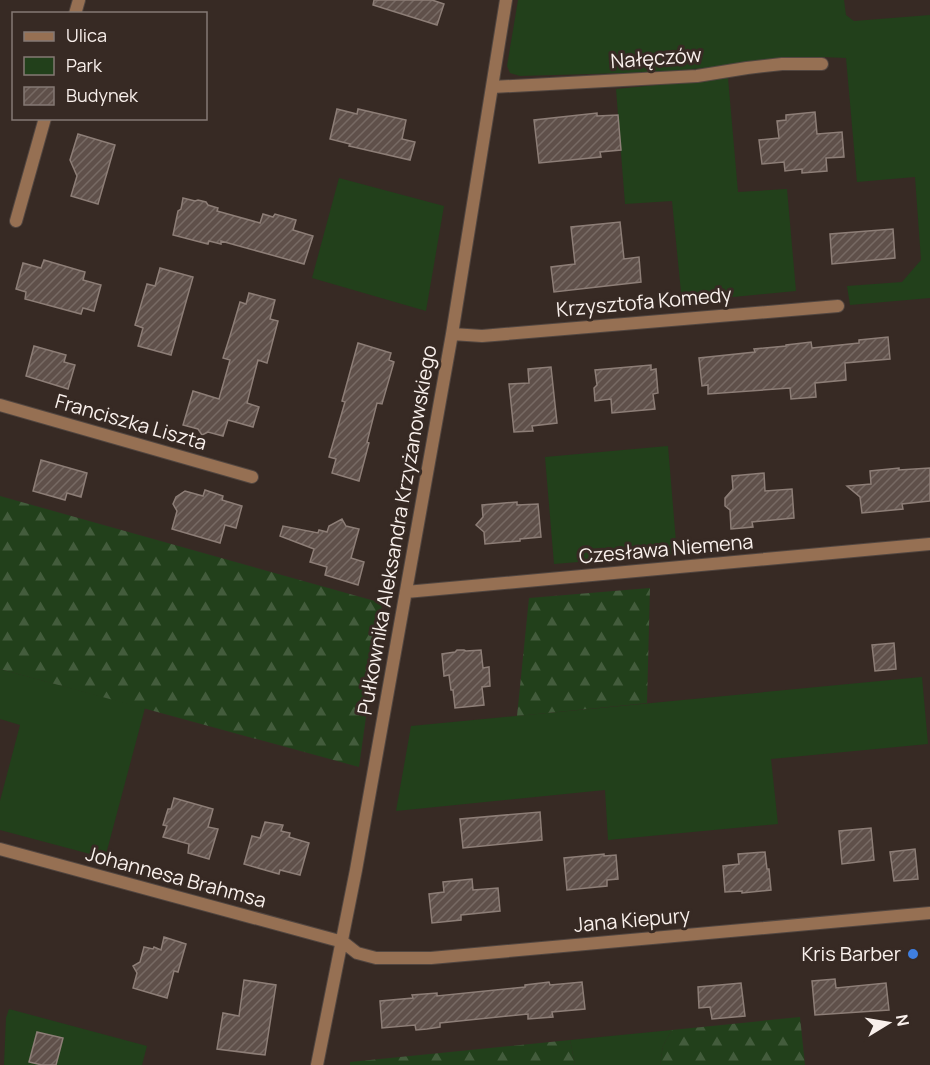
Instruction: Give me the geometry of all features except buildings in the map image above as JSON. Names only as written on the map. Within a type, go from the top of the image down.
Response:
[{"type":"street","name":"Pułkownika Aleksandra Krzyżanowskiego","points":[[317,1065],[343,942],[452,334],[506,0]]},
{"type":"street","name":"Nałęczów","points":[[492,87],[697,76],[782,64],[822,64]]},
{"type":"street","points":[[16,221],[44,120]]},
{"type":"street","name":"Krzysztofa Komedy","points":[[452,334],[482,336],[838,306]]},
{"type":"street","name":"Franciszka Liszta","points":[[0,405],[252,477]]},
{"type":"street","name":"Czesława Niemena","points":[[406,592],[930,544]]},
{"type":"street","name":"Johannesa Brahmsa","points":[[0,849],[343,942]]},
{"type":"street","name":"Jana Kiepury","points":[[343,942],[357,953],[376,958],[431,958],[930,913]]},
{"type":"green space","points":[[518,0],[844,0],[846,15],[854,21],[930,15],[930,298],[850,305],[847,286],[902,282],[921,260],[915,177],[857,182],[846,58],[822,57],[660,72],[520,76],[510,73],[507,66]]},
{"type":"green space","points":[[728,78],[738,192],[787,189],[796,291],[682,302],[672,201],[625,204],[616,89]]},
{"type":"green space","points":[[339,178],[444,206],[426,311],[312,278]]},
{"type":"green space","points":[[668,446],[677,554],[554,564],[545,457]]},
{"type":"green space","points":[[0,496],[382,603],[359,767],[0,669]]},
{"type":"green space","points":[[650,588],[647,703],[517,716],[529,598]]},
{"type":"green space","points":[[0,669],[145,708],[105,858],[0,830],[0,801],[20,725],[0,719]]},
{"type":"green space","points":[[922,677],[928,744],[771,759],[778,824],[608,840],[605,790],[396,811],[411,726]]},
{"type":"green space","points":[[9,1009],[147,1046],[142,1065],[4,1065],[6,1018]]},
{"type":"green space","points":[[800,1017],[805,1065],[660,1065],[663,1046],[672,1030]]},
{"type":"green space","points":[[672,1030],[663,1046],[660,1065],[575,1065],[570,1040]]},
{"type":"green space","points":[[570,1040],[575,1065],[350,1065],[350,1062]]},
{"type":"place","name":"Kris Barber","points":[[913,954]]}]
